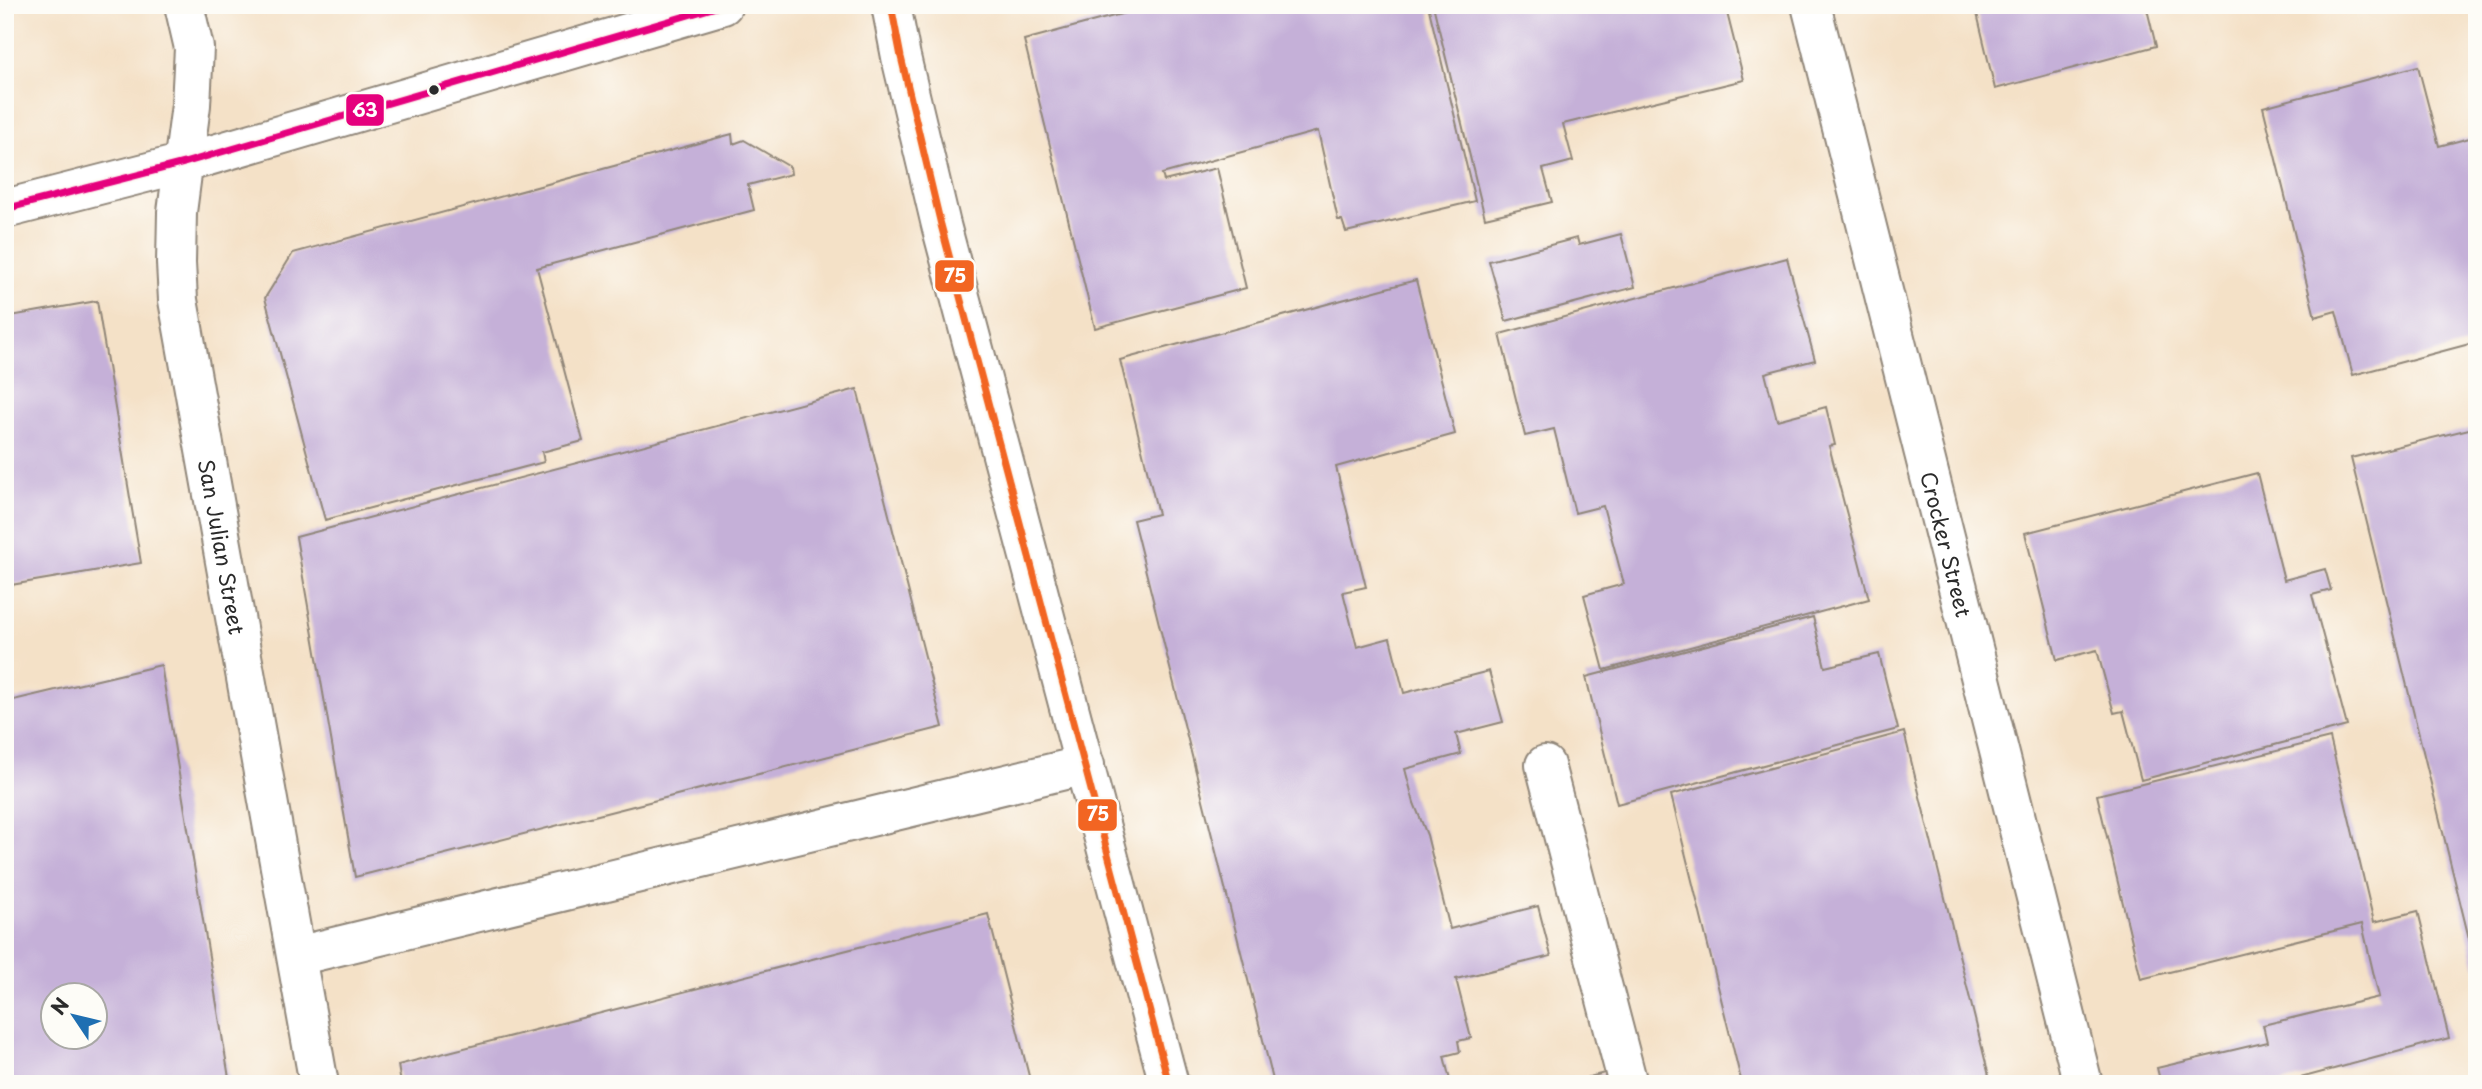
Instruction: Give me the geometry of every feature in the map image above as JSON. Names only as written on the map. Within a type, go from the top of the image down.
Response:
[{"type":"street","name":"San Julian Street","points":[[184,5],[194,48],[191,105],[177,212],[178,300],[318,1084]]},
{"type":"street","points":[[5,209],[184,163],[723,5]]},
{"type":"street","points":[[891,5],[942,225],[1169,1084]]},
{"type":"street","name":"Crocker Street","points":[[1811,5],[2082,1084]]},
{"type":"street","points":[[297,956],[1085,765]]},
{"type":"street","points":[[1545,765],[1628,1084]]},
{"type":"building","points":[[1155,5],[1428,5],[1475,201],[1346,232],[1342,220],[1338,220],[1318,131],[1162,174],[1164,181],[1217,168],[1246,288],[1095,328],[1024,40]]},
{"type":"building","points":[[1433,5],[1725,5],[1744,80],[1563,124],[1573,161],[1543,169],[1552,202],[1485,218]]},
{"type":"building","points":[[1975,5],[2146,5],[2156,46],[1995,89]]},
{"type":"building","points":[[2418,66],[2439,146],[2477,136],[2477,342],[2353,375],[2336,311],[2315,317],[2263,107]]},
{"type":"building","points":[[732,134],[733,144],[744,140],[790,167],[791,174],[748,185],[754,210],[537,268],[583,441],[542,452],[544,462],[325,520],[265,298],[293,253]]},
{"type":"building","points":[[1621,234],[1635,287],[1506,321],[1489,261],[1577,238],[1579,245]]},
{"type":"building","points":[[1787,258],[1815,360],[1765,373],[1777,420],[1826,407],[1835,445],[1829,446],[1869,599],[1604,670],[1584,595],[1624,584],[1603,506],[1575,513],[1554,429],[1525,436],[1500,334]]},
{"type":"building","points":[[1416,280],[1455,434],[1336,467],[1366,587],[1343,592],[1357,647],[1390,638],[1404,693],[1489,671],[1503,722],[1456,734],[1461,754],[1405,769],[1414,803],[1427,835],[1450,929],[1538,906],[1551,956],[1456,979],[1471,1038],[1458,1041],[1460,1052],[1444,1056],[1451,1084],[1274,1084],[1133,520],[1158,514],[1120,360]]},
{"type":"building","points":[[97,301],[141,563],[5,586],[5,317]]},
{"type":"building","points":[[857,389],[943,727],[355,877],[296,537]]},
{"type":"building","points":[[2477,427],[2477,967],[2476,967],[2351,458]]},
{"type":"building","points":[[2257,473],[2284,580],[2325,569],[2331,590],[2312,595],[2347,726],[2141,780],[2123,711],[2114,713],[2097,650],[2057,660],[2025,533]]},
{"type":"building","points":[[1813,617],[1825,667],[1879,654],[1898,729],[1617,804],[1586,677]]},
{"type":"building","points":[[161,665],[230,1084],[5,1084],[5,702]]},
{"type":"building","points":[[1904,732],[1991,1084],[1742,1084],[1671,795]]},
{"type":"building","points":[[2330,738],[2374,922],[2418,911],[2449,1038],[2278,1084],[2161,1084],[2157,1068],[2267,1042],[2263,1025],[2379,997],[2362,924],[2141,979],[2097,795]]},
{"type":"building","points":[[988,914],[1031,1084],[401,1084],[398,1065]]},
{"type":"building","points":[[1612,1071],[1615,1084],[1567,1084],[1567,1083]]},
{"type":"transit line","name":"63","points":[[5,209],[184,163],[723,5]]},
{"type":"transit line","name":"75","points":[[891,5],[941,225],[1169,1084]]}]
